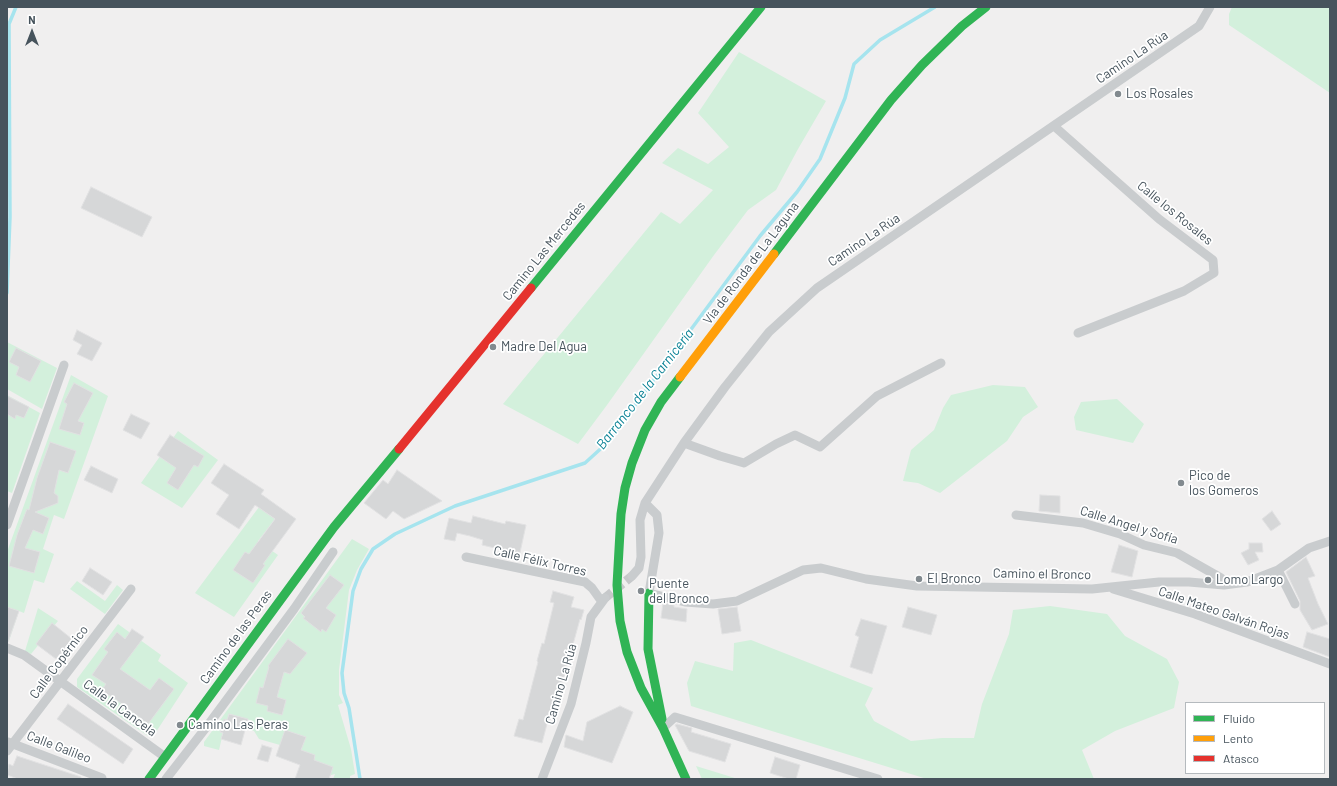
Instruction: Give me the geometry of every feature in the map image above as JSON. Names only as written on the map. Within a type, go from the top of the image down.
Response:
[{"type":"main road","name":"Camino Las Mercedes","points":[[346,512],[761,7]]},
{"type":"main road","name":"Vía de Ronda de La Laguna","points":[[686,779],[663,728],[641,688],[627,652],[620,621],[617,585],[621,514],[625,488],[632,463],[645,430],[662,402],[891,100],[922,65],[962,26],[986,7]]},
{"type":"main road","name":"Camino de las Peras","points":[[149,779],[346,512]]},
{"type":"main road","points":[[649,593],[648,649],[663,728]]},
{"type":"street","name":"Camino La Rúa","points":[[632,576],[639,568],[641,557],[640,520],[646,503],[684,443],[725,387],[769,332],[817,288],[1199,26],[1210,7]]},
{"type":"street","name":"Calle los Rosales","points":[[1054,126],[1159,219],[1213,260],[1214,273],[1184,291],[1078,333]]},
{"type":"street","points":[[684,443],[744,463],[776,444],[795,435],[820,447],[877,396],[942,363]]},
{"type":"street","points":[[7,525],[64,365]]},
{"type":"street","points":[[7,496],[16,501]]},
{"type":"street","points":[[646,503],[657,515],[659,533],[649,593]]},
{"type":"street","name":"Calle Angel y Sofía","points":[[1016,515],[1083,523],[1120,534],[1144,545],[1177,553],[1221,578],[1224,585]]},
{"type":"street","name":"Camino el Bronco","points":[[649,593],[685,602],[713,604],[737,601],[803,570],[822,568],[866,579],[917,586],[1092,589],[1159,582],[1189,582],[1224,585],[1248,582],[1278,570],[1309,548],[1330,541]]},
{"type":"street","points":[[166,779],[289,616],[333,552]]},
{"type":"street","name":"Calle Félix Torres","points":[[466,557],[585,582],[603,600]]},
{"type":"street","points":[[1278,570],[1294,604]]},
{"type":"street","name":"Calle Mateo Galván Rojas","points":[[1108,587],[1195,614],[1330,664]]},
{"type":"street","name":"Calle Copérnico","points":[[9,745],[61,681],[131,589]]},
{"type":"street","name":"Camino La Rúa","points":[[542,779],[571,704],[591,618],[603,600]]},
{"type":"street","name":"Calle la Cancela","points":[[7,648],[24,655],[165,757]]},
{"type":"street","points":[[663,728],[675,717],[878,779]]},
{"type":"street","name":"Calle Galileo","points":[[9,745],[102,778]]},
{"type":"green space","points":[[1232,7],[1330,7],[1330,93],[1229,25],[1229,14]]},
{"type":"green space","points":[[739,52],[826,101],[776,190],[748,210],[578,444],[503,404],[661,212],[680,224],[713,190],[662,163],[678,148],[708,164],[729,147],[698,113]]},
{"type":"green space","points":[[7,342],[57,368],[42,409],[7,389]]},
{"type":"green space","points":[[71,375],[108,396],[64,519],[54,515],[43,549],[54,554],[44,583],[34,580],[24,613],[19,611],[9,641],[7,641],[7,552]]},
{"type":"green space","points":[[993,385],[1025,387],[1038,407],[1023,417],[1007,441],[940,493],[918,483],[903,481],[911,450],[934,430],[943,408],[951,395]]},
{"type":"green space","points":[[7,395],[40,413],[12,493],[7,491]]},
{"type":"green space","points":[[1117,399],[1144,424],[1133,443],[1076,430],[1074,417],[1081,402]]},
{"type":"green space","points":[[178,431],[218,460],[182,508],[141,483]]},
{"type":"green space","points":[[259,507],[275,519],[258,541],[278,555],[234,617],[195,593]]},
{"type":"green space","points":[[352,539],[369,549],[357,570],[349,590],[339,670],[339,695],[343,703],[338,705],[351,749],[355,774],[350,776],[350,779],[333,779],[335,774],[331,775],[276,756],[280,745],[259,739],[254,731],[249,729],[253,721],[229,714],[227,720],[224,720],[220,732],[223,733],[219,750],[204,746],[204,742]]},
{"type":"green space","points":[[77,581],[105,601],[117,585],[123,590],[105,614],[70,589]]},
{"type":"green space","points":[[1050,606],[1107,614],[1125,636],[1167,659],[1179,682],[1174,708],[1115,731],[1082,750],[1094,779],[927,779],[691,706],[687,683],[695,661],[733,671],[734,643],[751,640],[873,688],[865,705],[874,721],[911,741],[942,738],[974,738],[982,704],[1009,634],[1013,610]]},
{"type":"green space","points":[[38,608],[58,621],[31,654],[25,651]]},
{"type":"green space","points":[[118,624],[161,655],[158,661],[188,683],[154,735],[148,736],[77,687],[77,679]]},
{"type":"green space","points":[[696,766],[738,779],[702,779]]},
{"type":"building","points":[[91,187],[152,217],[142,237],[81,208]]},
{"type":"building","points":[[77,330],[102,343],[92,361],[77,354],[82,345],[73,340]]},
{"type":"building","points":[[16,348],[41,361],[30,382],[16,375],[19,367],[9,362]]},
{"type":"building","points":[[74,383],[93,393],[78,421],[84,423],[80,435],[59,429],[67,404],[64,402]]},
{"type":"building","points":[[7,396],[29,407],[24,418],[16,415],[15,419],[7,414]]},
{"type":"building","points":[[131,414],[150,423],[141,439],[123,430]]},
{"type":"building","points":[[170,435],[204,456],[198,467],[194,465],[178,490],[167,483],[176,468],[157,455]]},
{"type":"building","points":[[50,442],[76,451],[68,473],[59,470],[54,493],[58,496],[58,503],[35,512],[49,518],[43,534],[33,530],[25,548],[40,552],[34,573],[9,566],[17,535],[27,509],[29,510],[37,478]]},
{"type":"building","points":[[224,464],[264,490],[261,494],[296,519],[263,564],[265,565],[253,583],[233,570],[245,552],[249,554],[275,519],[255,505],[239,529],[216,514],[229,495],[211,483]]},
{"type":"building","points":[[91,466],[118,479],[112,493],[84,480]]},
{"type":"building","points":[[397,470],[442,501],[404,519],[393,511],[386,519],[364,503],[383,480],[388,484]]},
{"type":"building","points":[[1040,495],[1060,496],[1060,513],[1039,511]]},
{"type":"building","points":[[1272,511],[1281,524],[1271,531],[1262,519]]},
{"type":"building","points":[[473,516],[505,524],[506,521],[526,525],[519,557],[499,552],[499,549],[482,545],[483,540],[470,536],[457,533],[455,541],[444,539],[449,518],[471,523]]},
{"type":"building","points":[[1249,543],[1262,543],[1263,552],[1255,552],[1259,560],[1248,565],[1241,553],[1249,549]]},
{"type":"building","points":[[1119,545],[1138,551],[1132,577],[1111,572]]},
{"type":"building","points":[[1306,557],[1315,576],[1308,578],[1328,624],[1312,630],[1300,610],[1300,601],[1286,572]]},
{"type":"building","points":[[90,568],[112,582],[103,595],[82,581]]},
{"type":"building","points":[[330,575],[344,585],[326,608],[336,615],[326,632],[322,629],[321,632],[303,618],[305,617],[301,613]]},
{"type":"building","points":[[553,591],[574,597],[571,607],[584,610],[581,620],[580,619],[558,696],[556,695],[550,720],[548,720],[542,743],[514,736],[519,719],[523,720],[542,643],[544,644],[554,603],[550,602]]},
{"type":"building","points":[[663,603],[674,605],[674,607],[687,609],[686,622],[661,618]]},
{"type":"building","points":[[7,607],[19,611],[8,642],[7,642]]},
{"type":"building","points":[[737,607],[741,631],[722,634],[718,609]]},
{"type":"building","points":[[908,607],[937,615],[931,635],[902,627]]},
{"type":"building","points":[[861,619],[887,626],[872,674],[850,667],[859,637],[855,635]]},
{"type":"building","points":[[52,623],[72,639],[56,659],[36,644]]},
{"type":"building","points":[[132,629],[144,637],[120,669],[150,690],[159,678],[174,689],[148,724],[114,698],[101,691],[106,684],[92,675],[108,652],[104,649],[117,632],[125,639]]},
{"type":"building","points":[[1307,632],[1330,639],[1330,657],[1303,647]]},
{"type":"building","points":[[288,639],[307,653],[290,674],[284,672],[277,697],[286,700],[282,715],[267,711],[268,706],[256,703],[260,687],[263,688],[268,666]]},
{"type":"building","points":[[68,704],[133,749],[123,764],[57,719]]},
{"type":"building","points":[[620,706],[633,712],[612,763],[564,747],[566,735],[583,741],[587,722]]},
{"type":"building","points":[[229,714],[248,719],[241,745],[221,739],[223,733],[220,732],[224,719],[227,720]]},
{"type":"building","points":[[677,724],[692,728],[691,732],[731,744],[725,762],[689,751],[675,725]]},
{"type":"building","points":[[285,730],[306,737],[301,750],[315,755],[314,760],[333,767],[329,779],[295,779],[300,765],[276,756]]},
{"type":"building","points":[[262,745],[272,748],[268,762],[257,759]]},
{"type":"building","points":[[17,756],[81,777],[81,779],[18,779],[7,775],[9,764],[13,766]]},
{"type":"building","points":[[775,757],[800,765],[796,779],[789,779],[770,773]]},
{"type":"waterway","points":[[7,293],[10,217],[9,24],[16,7]]},
{"type":"waterway","name":"Barranco de la Carnicería","points":[[360,779],[349,708],[344,693],[342,673],[353,591],[361,569],[373,549],[395,534],[455,506],[585,463],[607,443],[760,236],[797,192],[820,159],[845,98],[854,64],[880,40],[935,7]]},
{"type":"tunnel","points":[[605,598],[632,576]]},
{"type":"traffic: fast","points":[[531,288],[761,7]]},
{"type":"traffic: fast","points":[[774,254],[891,100],[922,65],[962,26],[986,7]]},
{"type":"traffic: fast","points":[[680,377],[661,402],[645,430],[632,463],[625,488],[621,514],[617,585],[620,621],[627,652],[641,688],[663,728],[686,779]]},
{"type":"traffic: fast","points":[[149,779],[334,527],[399,449]]},
{"type":"traffic: fast","points":[[649,593],[648,649],[662,719]]},
{"type":"traffic: slow","points":[[680,377],[774,254]]},
{"type":"traffic: jam","points":[[399,449],[531,288]]},
{"type":"place","name":"Los Rosales","points":[[1118,94]]},
{"type":"place","name":"Madre Del Agua","points":[[493,347]]},
{"type":"place","name":"Pico de los Gomeros","points":[[1181,483]]},
{"type":"place","name":"El Bronco","points":[[919,579]]},
{"type":"place","name":"Lomo Largo","points":[[1208,580]]},
{"type":"place","name":"Puente del Bronco","points":[[641,591]]},
{"type":"place","name":"Camino Las Peras","points":[[180,725]]}]
